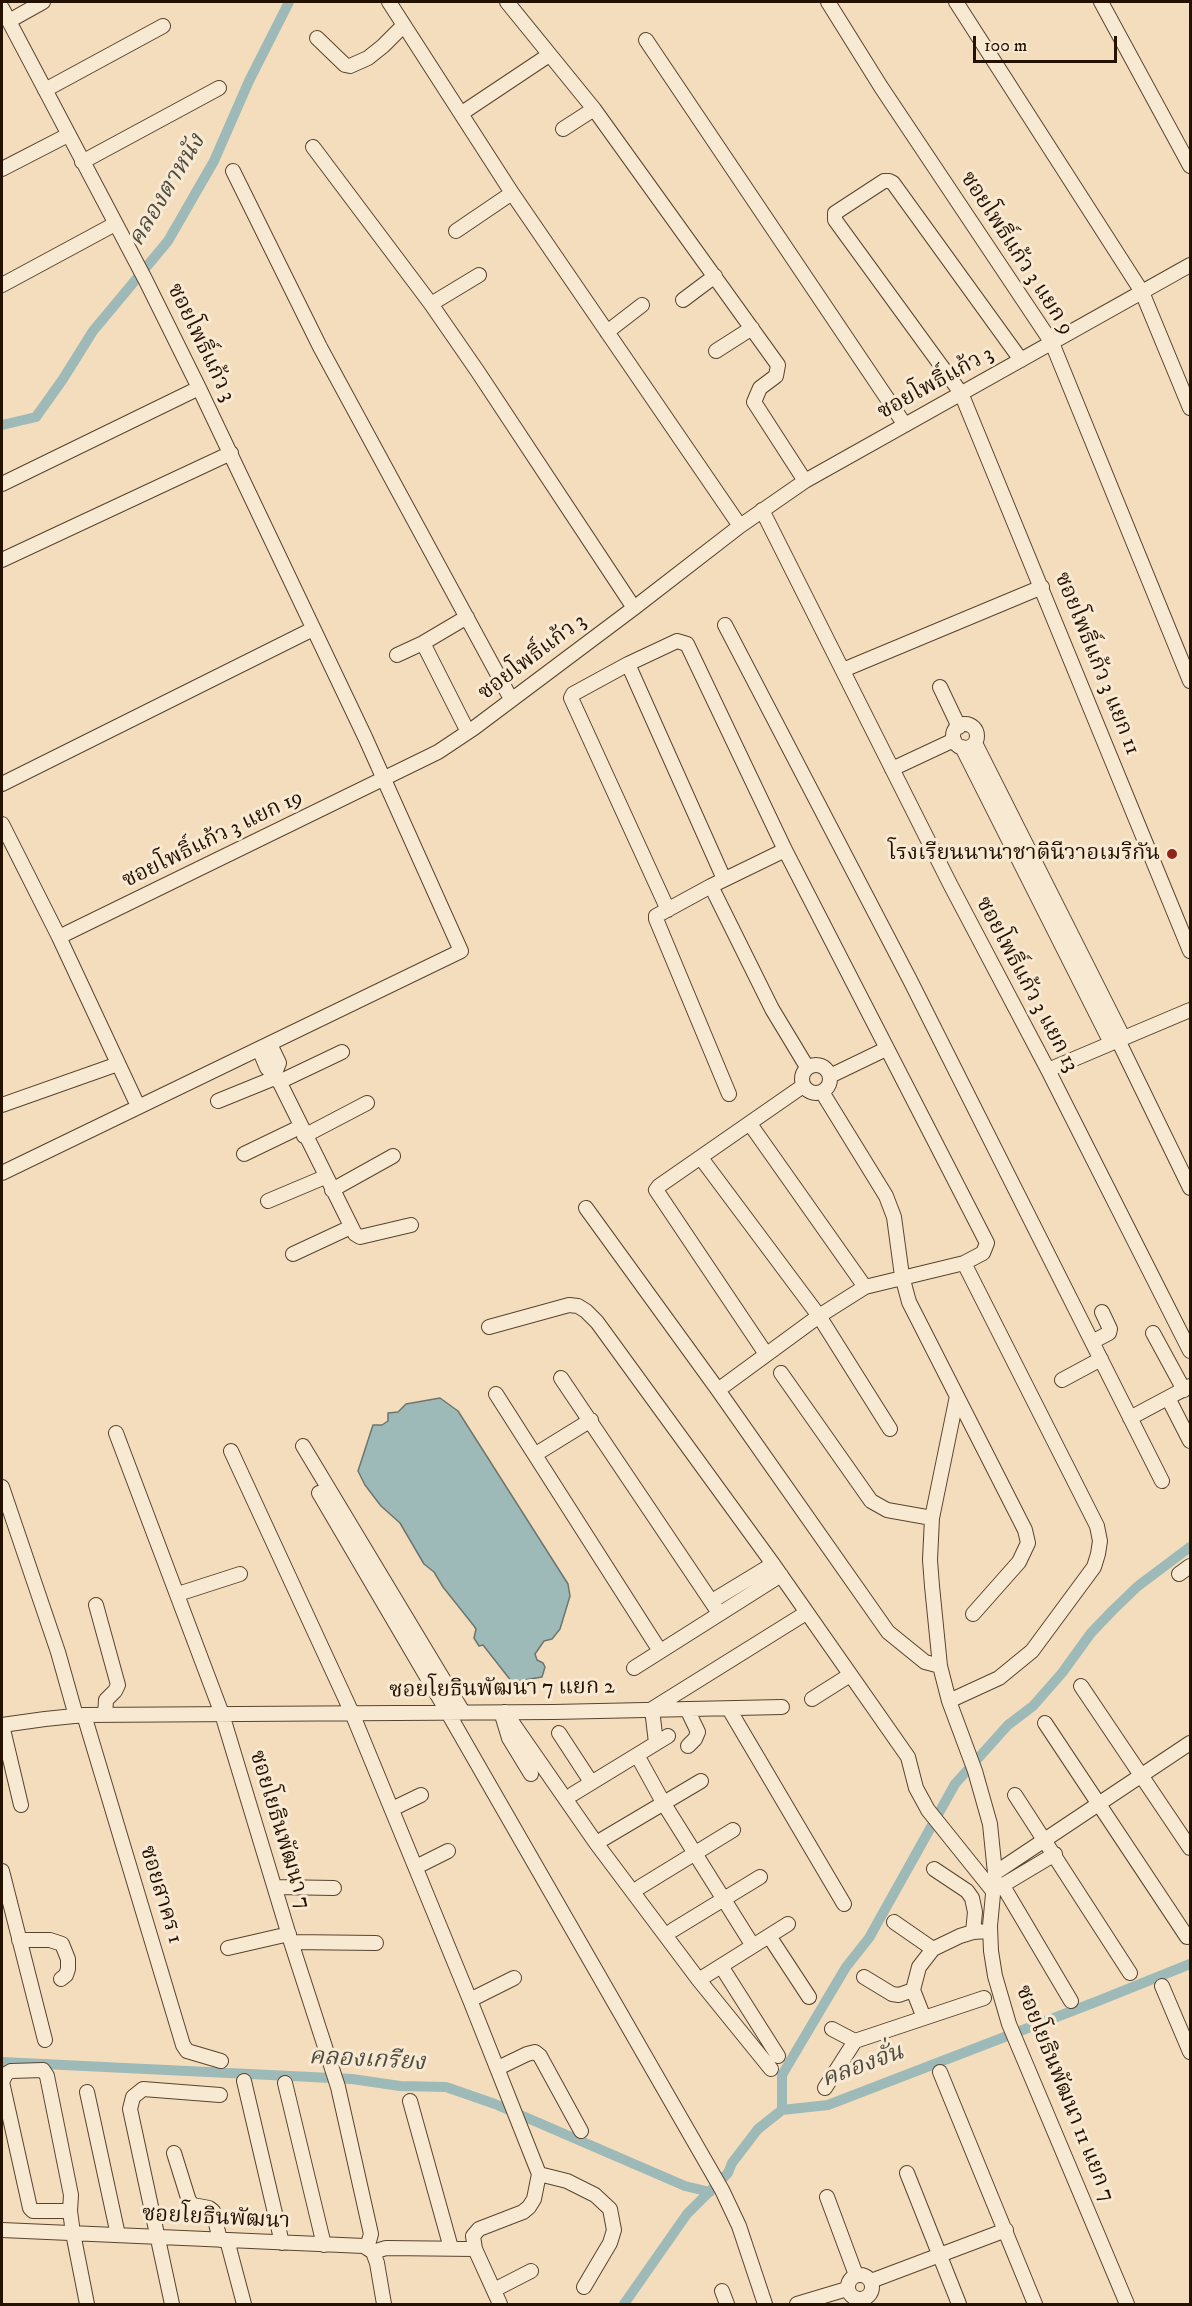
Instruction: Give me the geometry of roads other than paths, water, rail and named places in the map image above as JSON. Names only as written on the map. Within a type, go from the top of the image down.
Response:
[{"type":"street","points":[[7,27],[43,2]]},
{"type":"street","points":[[389,2],[512,193],[740,526]]},
{"type":"street","points":[[507,2],[594,109],[778,365],[776,376],[760,388],[754,402],[805,481]]},
{"type":"street","name":"ซอยโพธิ์แก้ว 3 แยก 9","points":[[828,2],[880,87],[1052,343],[1191,681]]},
{"type":"street","points":[[956,2],[1142,292],[1191,408]]},
{"type":"street","points":[[1101,2],[1191,166]]},
{"type":"street","name":"ซอยโพธิ์แก้ว 3","points":[[2,8],[7,27],[45,90],[200,388],[384,780],[438,752],[468,732],[740,526],[805,481],[1191,265]]},
{"type":"street","points":[[45,90],[163,26]]},
{"type":"street","points":[[317,38],[345,65],[350,66],[375,52],[404,26]]},
{"type":"street","points":[[646,40],[905,425]]},
{"type":"street","points":[[462,113],[549,55]]},
{"type":"street","points":[[82,162],[219,88]]},
{"type":"street","points":[[563,129],[594,109]]},
{"type":"street","points":[[2,170],[68,135]]},
{"type":"street","points":[[312,147],[431,304],[634,608]]},
{"type":"street","points":[[233,171],[321,347],[511,699]]},
{"type":"street","name":"ซอยโพธิ์แก้ว 3 แยก 11","points":[[1021,360],[893,183],[884,181],[835,213],[835,220],[961,393],[1191,951]]},
{"type":"street","points":[[456,231],[512,193]]},
{"type":"street","points":[[2,285],[115,225]]},
{"type":"street","points":[[431,304],[479,275]]},
{"type":"street","points":[[683,300],[716,276]]},
{"type":"street","points":[[607,332],[642,305]]},
{"type":"street","points":[[716,351],[752,328]]},
{"type":"street","points":[[2,484],[200,388]]},
{"type":"street","points":[[2,560],[231,453]]},
{"type":"street","name":"ซอยโพธิ์แก้ว 3 แยก 13","points":[[762,510],[950,884],[1191,1351]]},
{"type":"street","points":[[843,670],[1042,587]]},
{"type":"street","points":[[397,655],[423,643],[467,617]]},
{"type":"street","points":[[725,625],[910,980],[1162,1481]]},
{"type":"street","points":[[2,784],[313,629]]},
{"type":"street","points":[[668,910],[571,698],[573,694],[628,664],[677,641],[687,644],[785,850],[987,1243],[983,1253],[964,1263],[902,1276],[866,1287],[819,1317],[718,1390]]},
{"type":"street","points":[[423,643],[468,732]]},
{"type":"street","points":[[628,664],[724,879]]},
{"type":"street","points":[[940,687],[962,739],[1014,836],[1191,1188]]},
{"type":"street","points":[[892,769],[962,739]]},
{"type":"street","points":[[2,1173],[461,951],[384,780]]},
{"type":"street","name":"ซอยโพธิ์แก้ว 3 แยก 19","points":[[59,937],[384,780]]},
{"type":"street","points":[[2,824],[59,937],[138,1106]]},
{"type":"street","points":[[729,1094],[656,922],[656,916],[724,879],[785,850]]},
{"type":"street","points":[[711,886],[772,1009],[807,1067]]},
{"type":"street","points":[[1048,1070],[1191,1010]]},
{"type":"street","points":[[264,1047],[267,1068],[277,1077],[355,1234],[360,1237],[411,1225]]},
{"type":"street","points":[[830,1076],[886,1049]]},
{"type":"street","points":[[218,1101],[342,1052]]},
{"type":"street","points":[[2,1105],[118,1064]]},
{"type":"street","points":[[814,1064],[822,1066],[830,1076],[828,1087],[822,1092],[812,1093],[803,1086],[801,1076],[807,1067],[814,1064]]},
{"type":"street","points":[[766,1354],[657,1192],[659,1186],[803,1086]]},
{"type":"street","points":[[822,1092],[886,1196],[894,1217],[902,1276],[909,1302],[1019,1517],[1028,1543],[1019,1562],[973,1614]]},
{"type":"street","points":[[244,1154],[367,1103]]},
{"type":"street","points":[[750,1124],[866,1287]]},
{"type":"street","points":[[332,1190],[393,1156]]},
{"type":"street","points":[[701,1158],[819,1317],[890,1429]]},
{"type":"street","points":[[268,1202],[325,1177]]},
{"type":"street","points":[[586,1208],[718,1390],[888,1632],[920,1658],[940,1666]]},
{"type":"street","points":[[293,1254],[351,1227]]},
{"type":"street","points":[[949,1701],[999,1678],[1032,1651],[1094,1567],[1100,1541],[1097,1526],[964,1263]]},
{"type":"street","points":[[489,1327],[569,1305],[578,1306],[597,1322],[777,1570],[908,1757],[915,1788],[928,1810],[998,1889],[1071,2001]]},
{"type":"street","points":[[1092,1342],[1109,1333],[1110,1329],[1102,1312]]},
{"type":"street","points":[[1130,1418],[1187,1388],[1153,1333]]},
{"type":"street","points":[[1062,1380],[1101,1359]]},
{"type":"street","points":[[781,1373],[871,1501],[887,1510],[932,1518]]},
{"type":"street","points":[[561,1378],[719,1613]]},
{"type":"street","points":[[496,1394],[660,1651]]},
{"type":"street","name":"ซอยโยธินพัฒนา 11 แยก 7","points":[[957,1396],[932,1518],[930,1560],[940,1666],[949,1701],[975,1771],[990,1824],[994,1873],[998,1889],[990,1931],[995,1976],[1009,2024],[1126,2304]]},
{"type":"street","points":[[1168,1398],[1191,1441]]},
{"type":"street","points":[[536,1454],[591,1420]]},
{"type":"street","name":"ซอยโยธินพัฒนา 7","points":[[116,1434],[222,1714],[336,2080],[371,2234],[370,2250]]},
{"type":"street","points":[[303,1446],[463,1712]]},
{"type":"street","points":[[231,1451],[352,1713],[498,2068],[539,2174],[534,2199],[529,2207],[523,2212],[479,2229],[473,2236],[476,2249],[500,2304]]},
{"type":"street","points":[[2,1487],[80,1716]]},
{"type":"street","points":[[319,1493],[722,2190],[739,2226],[765,2304]]},
{"type":"street","points":[[712,1601],[777,1570]]},
{"type":"street","points":[[634,1668],[719,1613],[777,1570]]},
{"type":"street","points":[[178,1594],[240,1574]]},
{"type":"street","points":[[96,1605],[118,1685],[106,1700],[105,1715]]},
{"type":"street","points":[[573,1794],[662,1739],[652,1709],[806,1613]]},
{"type":"street","points":[[812,1699],[850,1675]]},
{"type":"street","points":[[1082,1686],[1191,1848]]},
{"type":"street","name":"ซอยโยธินพัฒนา 7 แยก 2","points":[[2,1725],[105,1715],[448,1713],[782,1707]]},
{"type":"street","points":[[687,1709],[698,1732],[698,1736],[688,1746]]},
{"type":"street","points":[[729,1709],[844,1904]]},
{"type":"street","points":[[503,1712],[509,1738],[531,1774]]},
{"type":"street","points":[[503,1712],[596,1844],[698,1979],[771,2069]]},
{"type":"street","name":"ซอยสาคร 1","points":[[80,1716],[183,2045],[186,2051],[221,2061]]},
{"type":"street","points":[[1045,1723],[1187,1937]]},
{"type":"street","points":[[2,1725],[21,1805]]},
{"type":"street","points":[[559,1733],[591,1782]]},
{"type":"street","points":[[994,1873],[1191,1743]]},
{"type":"street","points":[[637,1755],[664,1804],[753,1946]]},
{"type":"street","points":[[603,1839],[701,1781]]},
{"type":"street","points":[[392,1809],[421,1795]]},
{"type":"street","points":[[1015,1795],[1130,1973]]},
{"type":"street","points":[[640,1887],[734,1830]]},
{"type":"street","points":[[416,1867],[448,1851]]},
{"type":"street","points":[[998,1889],[1054,1854]]},
{"type":"street","points":[[934,1869],[968,1891],[975,1912],[973,1932]]},
{"type":"street","points":[[2,1871],[45,2040]]},
{"type":"street","points":[[673,1930],[760,1877]]},
{"type":"street","points":[[275,1887],[334,1888]]},
{"type":"street","points":[[894,1922],[933,1949]]},
{"type":"street","points":[[705,1976],[788,1924]]},
{"type":"street","points":[[924,2018],[914,1990],[919,1967],[933,1949],[973,1932],[990,1931]]},
{"type":"street","points":[[769,1936],[809,1997]]},
{"type":"street","points":[[228,1948],[290,1938],[376,1943]]},
{"type":"street","points":[[19,1940],[50,1940],[62,1944],[68,1959],[68,1969],[66,1975],[61,1979]]},
{"type":"street","points":[[721,1966],[778,2056]]},
{"type":"street","points":[[864,1977],[892,1994],[899,1995],[914,1990]]},
{"type":"street","points":[[470,2000],[514,1978]]},
{"type":"street","points":[[1162,1986],[1191,2052]]},
{"type":"street","points":[[825,2088],[855,2041],[984,1998]]},
{"type":"street","points":[[832,2029],[855,2041]]},
{"type":"street","points":[[498,2068],[535,2052],[540,2056],[581,2132]]},
{"type":"street","points":[[70,2211],[33,2211],[30,2208],[2,2082],[6,2074],[11,2071],[45,2072],[71,2195],[70,2211],[73,2233],[87,2304]]},
{"type":"street","points":[[940,2072],[1035,2304]]},
{"type":"street","points":[[244,2081],[282,2243]]},
{"type":"street","points":[[285,2083],[324,2245]]},
{"type":"street","points":[[172,2304],[130,2109],[133,2097],[143,2089],[220,2095]]},
{"type":"street","points":[[87,2092],[118,2235]]},
{"type":"street","points":[[410,2102],[451,2248]]},
{"type":"street","points":[[174,2153],[189,2201],[193,2205],[213,2211],[244,2304]]},
{"type":"street","points":[[907,2173],[958,2304]]},
{"type":"street","points":[[539,2174],[567,2181],[595,2195],[610,2210],[614,2230],[610,2242],[584,2287]]},
{"type":"street","points":[[827,2197],[856,2275]]},
{"type":"street","name":"ซอยโยธินพัฒนา","points":[[2,2230],[324,2245],[354,2244],[370,2250],[386,2248],[476,2249]]},
{"type":"street","points":[[871,2282],[1006,2230]]},
{"type":"street","points":[[370,2250],[377,2263],[384,2304]]},
{"type":"street","points":[[494,2290],[531,2271]]},
{"type":"street","points":[[856,2275],[863,2275],[871,2282],[871,2294],[865,2302],[853,2298],[848,2289],[848,2282],[856,2275]]},
{"type":"street","points":[[797,2304],[848,2289]]},
{"type":"water","points":[[440,1398],[458,1411],[568,1584],[570,1596],[560,1629],[552,1639],[544,1641],[535,1654],[537,1660],[545,1667],[542,1677],[512,1682],[483,1645],[479,1646],[474,1638],[476,1629],[474,1626],[434,1572],[424,1564],[400,1523],[381,1506],[365,1485],[358,1471],[373,1425],[382,1425],[388,1421],[388,1413],[398,1412],[406,1404]]},
{"type":"waterway","name":"คลองตาหนัง","points":[[2,425],[36,417],[93,331],[168,241],[214,161],[249,81],[289,2]]},
{"type":"waterway","points":[[782,2110],[782,2075],[846,1967],[869,1938],[955,1784],[1008,1725],[1033,1706],[1062,1673],[1091,1633],[1113,1610],[1138,1586],[1190,1547]]},
{"type":"waterway","name":"คลองจั่น","points":[[624,2304],[687,2214],[728,2173],[732,2163],[758,2129],[782,2110],[828,2105],[1190,1964]]},
{"type":"waterway","name":"คลองเกรียง","points":[[2,2062],[352,2079],[400,2086],[446,2087],[495,2104],[685,2186],[710,2192]]},
{"type":"place","name":"โรงเรียนนานาชาตินีวาอเมริกัน","points":[[1172,854]]}]
